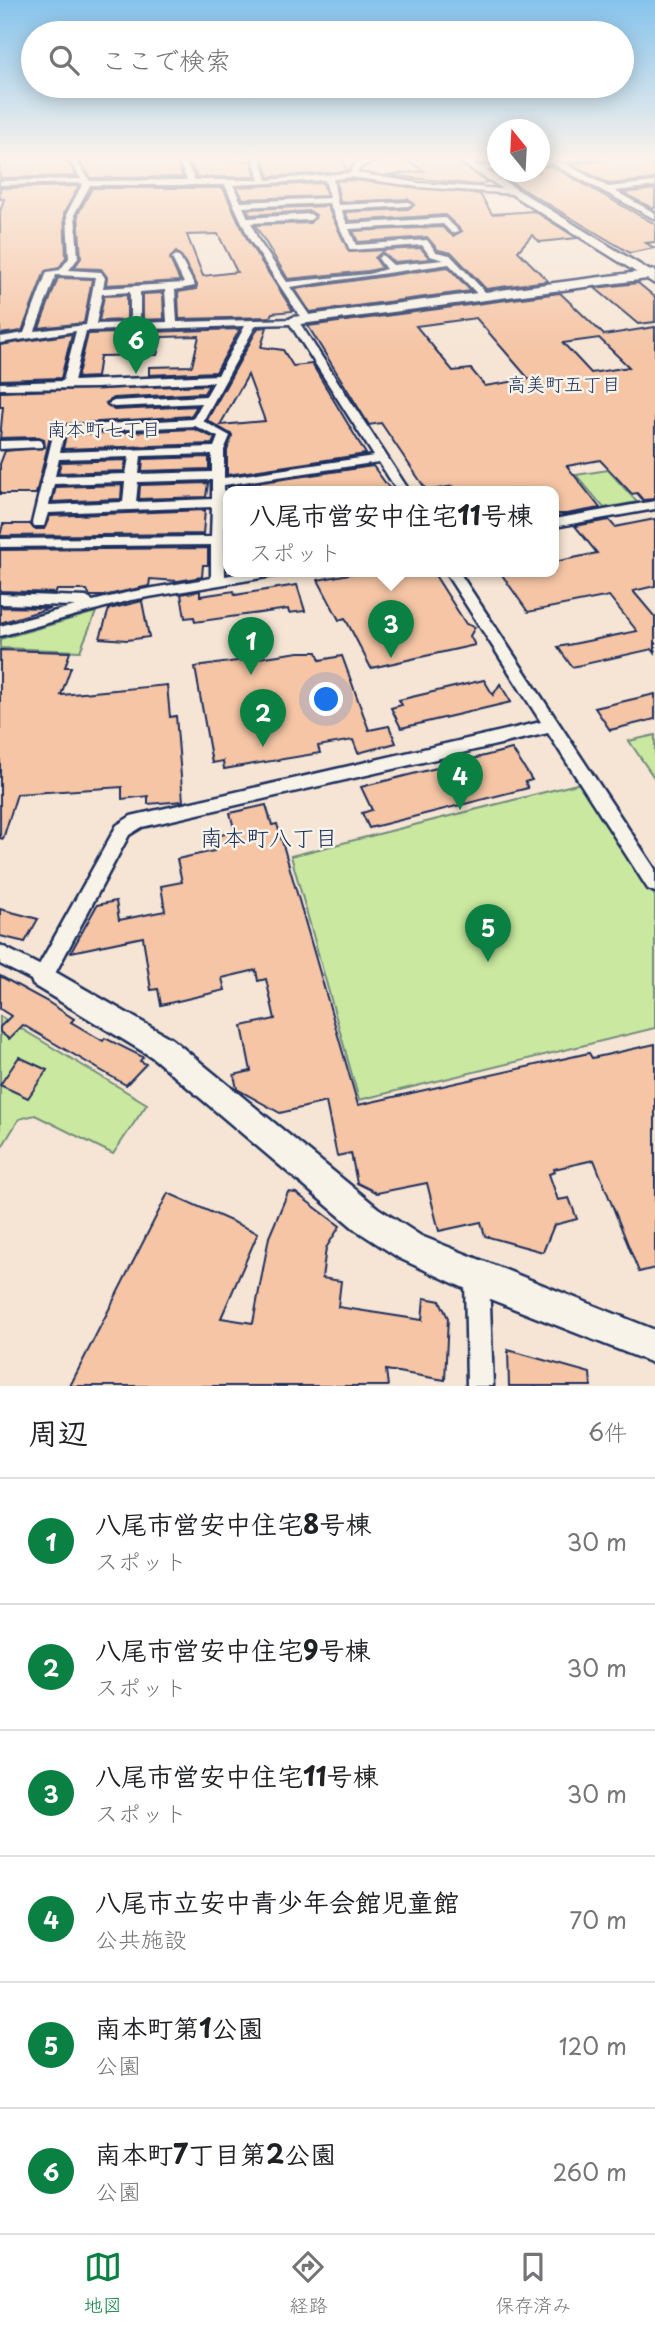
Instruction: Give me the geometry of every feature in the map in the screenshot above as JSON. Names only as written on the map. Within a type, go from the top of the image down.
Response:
[{"type":"main road","points":[[563,222],[653,277]]},
{"type":"street","points":[[63,272],[74,258],[72,222]]},
{"type":"street","points":[[246,222],[284,285],[300,320],[400,486]]},
{"type":"street","points":[[341,222],[353,248],[424,242],[433,254],[451,261],[485,297]]},
{"type":"street","points":[[343,227],[424,222]]},
{"type":"street","points":[[447,222],[455,231]]},
{"type":"street","points":[[98,291],[190,286],[176,258]]},
{"type":"street","points":[[382,258],[390,268]]},
{"type":"street","points":[[390,268],[451,261]]},
{"type":"street","points":[[284,285],[390,272],[390,268]]},
{"type":"street","points":[[29,334],[52,272],[98,274],[98,291],[68,385]]},
{"type":"street","points":[[0,340],[86,327],[172,322],[300,320],[653,277]]},
{"type":"street","points":[[170,289],[172,322]]},
{"type":"street","points":[[135,290],[135,324]]},
{"type":"street","points":[[197,422],[253,321]]},
{"type":"street","points":[[0,386],[116,384],[221,377]]},
{"type":"street","points":[[111,426],[116,384]]},
{"type":"street","points":[[114,404],[209,399]]},
{"type":"street","points":[[39,523],[59,429],[197,422],[224,436],[218,450],[222,533],[218,582]]},
{"type":"street","points":[[0,445],[38,444]]},
{"type":"street","points":[[53,456],[218,450]]},
{"type":"street","points":[[129,506],[135,453]]},
{"type":"street","points":[[48,480],[219,479],[383,458]]},
{"type":"street","points":[[42,509],[219,503]]},
{"type":"street","points":[[559,522],[655,505]]},
{"type":"street","points":[[0,543],[222,533]]},
{"type":"street","points":[[0,631],[103,603],[246,577]]},
{"type":"street","points":[[455,577],[655,884]]},
{"type":"street","points":[[0,599],[103,603]]},
{"type":"street","points":[[43,977],[122,830],[137,821],[551,726]]},
{"type":"street","points":[[0,954],[162,1048],[367,1219],[410,1247],[477,1278],[655,1347]]},
{"type":"street","points":[[477,1278],[480,1386]]},
{"type":"green space","points":[[608,470],[637,502],[604,508],[576,475]]},
{"type":"green space","points":[[96,612],[80,651],[0,648],[0,639]]},
{"type":"green space","points":[[655,735],[655,779],[629,741]]},
{"type":"green space","points":[[581,783],[655,896],[655,1028],[359,1100],[291,856]]},
{"type":"green space","points":[[0,1016],[147,1104],[113,1154],[35,1115],[19,1119],[0,1150]]},
{"type":"building","points":[[0,222],[64,222],[66,257],[59,268],[45,271],[22,331],[0,334]]},
{"type":"building","points":[[79,222],[239,222],[248,241],[293,311],[272,313],[270,317],[179,319],[178,292],[196,289],[197,285],[182,257],[176,252],[170,259],[180,281],[106,285],[107,277],[101,269],[74,268],[81,258]],"holes":[[[218,234],[237,272],[203,276],[187,235]]]},
{"type":"building","points":[[334,222],[349,252],[421,248],[430,259],[394,262],[382,252],[375,258],[382,268],[288,279],[255,225]]},
{"type":"building","points":[[452,222],[551,222],[577,238],[540,242],[532,235],[518,251],[548,281],[486,289],[452,253],[438,250],[427,237],[358,242],[353,231],[442,227],[453,236],[462,231]]},
{"type":"building","points":[[577,222],[651,222],[655,224],[655,242],[646,243],[654,248],[630,253]]},
{"type":"building","points":[[448,267],[471,291],[310,312],[295,289]]},
{"type":"building","points":[[58,278],[92,279],[84,323],[39,328]]},
{"type":"building","points":[[638,283],[655,297],[655,322],[638,324],[595,288]]},
{"type":"building","points":[[163,293],[164,319],[143,320],[143,294]]},
{"type":"building","points":[[560,293],[604,335],[655,327],[655,499],[643,500],[637,493],[632,494],[600,460],[567,466],[600,508],[566,514],[559,514],[559,486],[424,486],[381,423],[369,425],[308,326]],"holes":[[[476,318],[529,379],[485,386],[471,369],[453,371],[416,326]],[[599,338],[629,367],[591,373],[563,343]]]},
{"type":"building","points":[[127,295],[127,320],[99,321],[104,296]]},
{"type":"building","points":[[267,327],[261,347],[283,350],[293,366],[312,364],[366,454],[227,475],[227,451],[232,435],[207,420],[258,328]],"holes":[[[248,375],[265,421],[220,425]]]},
{"type":"building","points":[[240,329],[216,372],[149,375],[149,367],[192,366],[199,336],[162,337],[157,355],[100,356],[97,377],[77,378],[88,334]]},
{"type":"building","points":[[72,334],[61,378],[0,380],[0,345]]},
{"type":"building","points":[[209,385],[204,393],[114,398],[106,403],[114,410],[197,406],[191,416],[53,425],[36,494],[0,494],[0,464],[5,451],[45,447],[44,439],[39,437],[0,438],[3,407],[0,407],[0,392]]},
{"type":"building","points":[[194,429],[215,438],[212,444],[63,449],[66,435]]},
{"type":"building","points":[[209,457],[209,469],[142,471],[143,459]]},
{"type":"building","points":[[126,460],[124,471],[58,473],[61,462]]},
{"type":"building","points":[[373,466],[388,486],[235,486]]},
{"type":"building","points":[[208,483],[206,497],[139,499],[140,485]]},
{"type":"building","points":[[122,485],[121,499],[52,502],[56,487]]},
{"type":"building","points":[[205,510],[203,534],[0,536],[3,524],[30,524],[34,529],[44,529],[50,516]]},
{"type":"building","points":[[655,519],[655,586],[633,591],[655,617],[655,653],[652,649],[572,667],[558,647],[637,631],[609,596],[528,612],[504,577],[559,577],[559,561],[597,553],[575,526],[609,520],[615,527]]},
{"type":"building","points":[[208,548],[208,565],[203,565],[202,577],[178,581],[150,579],[149,586],[103,596],[90,596],[87,590],[57,590],[55,593],[0,591],[0,550]]},
{"type":"building","points":[[333,577],[436,577],[466,624],[475,627],[470,636],[475,645],[371,668],[345,618],[339,620],[318,580]]},
{"type":"building","points":[[297,585],[305,611],[289,613],[288,609],[195,622],[194,617],[185,618],[181,594],[200,591],[200,596],[234,591],[235,595]]},
{"type":"building","points":[[142,601],[149,637],[127,640],[100,638],[109,609]]},
{"type":"building","points":[[0,607],[50,608],[0,623]]},
{"type":"building","points":[[0,650],[70,652],[65,667],[71,667],[61,695],[167,685],[170,717],[176,716],[183,801],[148,804],[148,796],[122,799],[122,787],[17,794],[3,839],[0,838]]},
{"type":"building","points":[[299,652],[317,652],[320,660],[342,656],[369,730],[389,726],[396,743],[358,753],[353,740],[318,746],[320,753],[224,769],[223,761],[212,763],[195,667]]},
{"type":"building","points":[[484,680],[493,695],[500,684],[511,702],[401,728],[391,708],[402,705],[399,700]]},
{"type":"building","points":[[655,694],[655,719],[610,730],[595,708]]},
{"type":"building","points":[[512,749],[532,780],[525,782],[528,788],[369,828],[362,813],[372,810],[361,787]]},
{"type":"building","points":[[266,805],[272,825],[277,824],[358,1105],[589,1053],[592,1058],[655,1044],[655,1268],[639,1272],[594,1160],[554,1169],[555,1172],[549,1174],[558,1200],[569,1198],[577,1219],[554,1225],[543,1252],[485,1236],[481,1222],[439,1231],[427,1183],[377,1193],[357,1183],[351,1153],[337,1156],[326,1102],[280,1113],[237,1089],[234,1075],[251,1071],[242,1026],[275,1019],[266,979],[258,981],[256,970],[222,978],[225,990],[161,1005],[158,989],[151,990],[143,937],[71,952],[97,905],[116,901],[119,920],[165,911],[161,886],[182,882],[177,859],[214,851],[211,837],[235,832],[230,813]]},
{"type":"building","points":[[0,909],[38,919],[25,942],[0,936]]},
{"type":"building","points":[[0,976],[48,1002],[74,1019],[71,1022],[103,1041],[105,1038],[143,1057],[140,1061],[146,1064],[126,1085],[23,1025],[9,1039],[0,1032],[0,1027],[11,1016],[0,1009]]},
{"type":"building","points":[[19,1057],[47,1070],[28,1098],[0,1085]]},
{"type":"building","points":[[288,1192],[296,1193],[340,1226],[326,1248],[322,1278],[341,1281],[338,1307],[422,1320],[424,1298],[440,1301],[448,1318],[445,1380],[386,1370],[388,1386],[70,1386],[168,1193],[258,1233],[221,1318],[253,1323],[269,1237]]},
{"type":"building","points":[[508,1350],[590,1373],[591,1386],[509,1386]]},
{"type":"place","name":"南本町7丁目第2公園","points":[[136,374]]},
{"type":"place","name":"八尾市営安中住宅11号棟","points":[[391,658]]},
{"type":"place","name":"八尾市営安中住宅8号棟","points":[[251,675]]},
{"type":"place","name":"八尾市営安中住宅9号棟","points":[[263,747]]},
{"type":"place","name":"八尾市立安中青少年会館児童館","points":[[460,810]]},
{"type":"place","name":"南本町第1公園","points":[[488,962]]},
{"type":"district","name":"高美町五丁目","points":[[564,383]]},
{"type":"district","name":"南本町七丁目","points":[[104,428]]},
{"type":"district","name":"南本町八丁目","points":[[269,836]]}]
